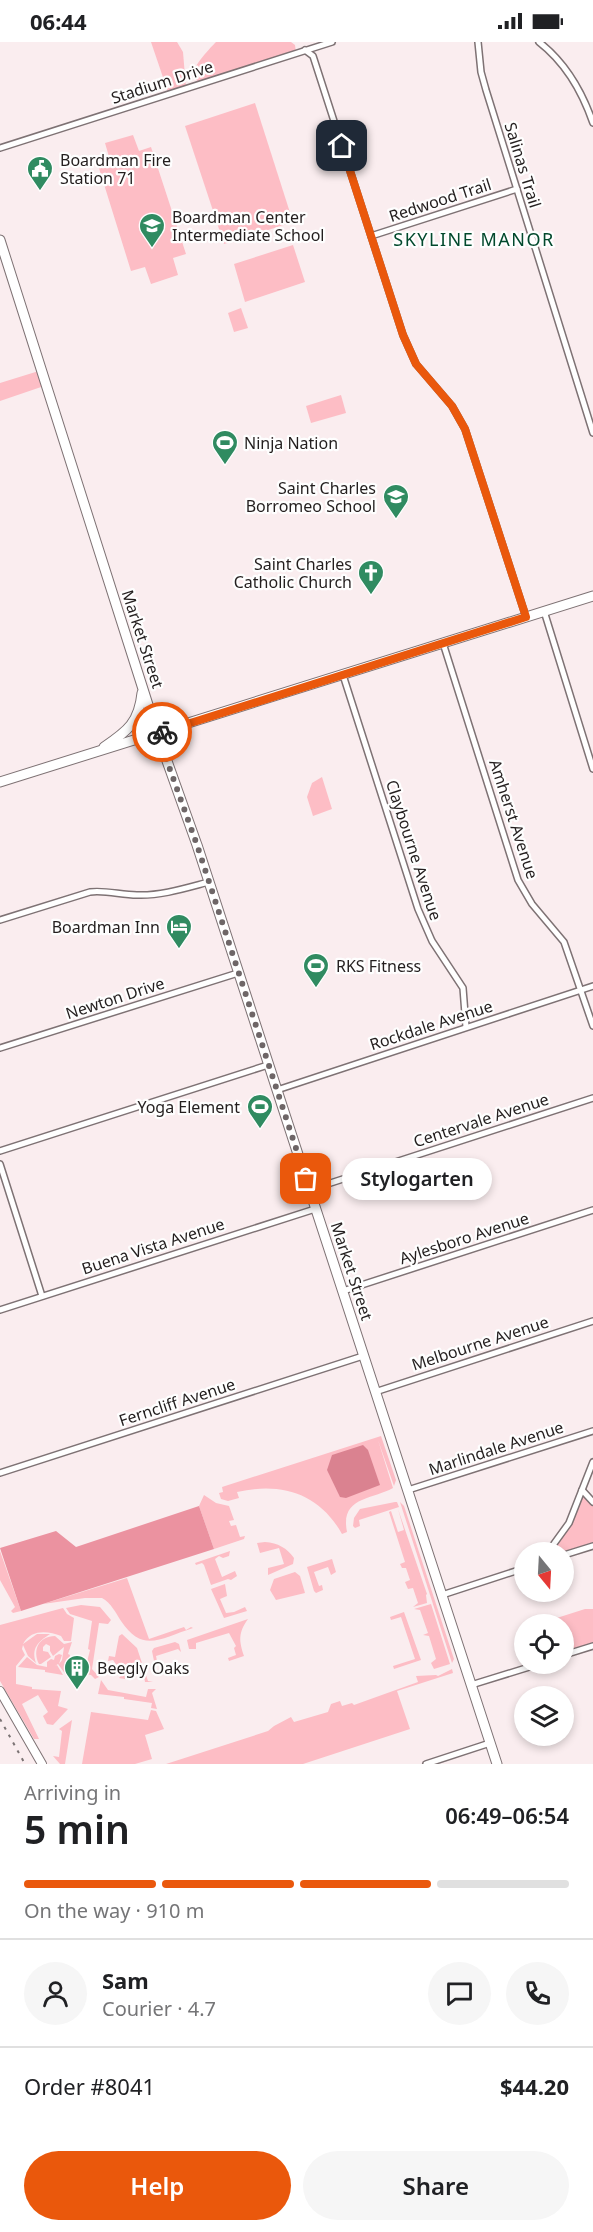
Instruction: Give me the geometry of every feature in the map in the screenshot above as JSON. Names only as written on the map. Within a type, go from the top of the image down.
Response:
[{"type":"main road","name":"Market Street","points":[[0,240],[157,733],[209,882],[497,1764]]},
{"type":"main road","points":[[0,783],[593,596]]},
{"type":"main road","points":[[88,755],[123,734],[131,726],[139,713],[143,687]]},
{"type":"street","name":"Stadium Drive","points":[[0,148],[332,42]]},
{"type":"street","name":"Salinas Trail","points":[[478,42],[481,72],[593,433]]},
{"type":"street","points":[[539,42],[569,73],[584,98],[593,123]]},
{"type":"street","points":[[305,50],[313,56],[410,353],[424,375],[452,406],[465,429],[526,617]]},
{"type":"street","name":"Redwood Trail","points":[[371,236],[517,189]]},
{"type":"street","points":[[544,611],[593,769]]},
{"type":"street","name":"Amherst Avenue","points":[[443,643],[518,880],[532,904],[564,942],[593,1026]]},
{"type":"street","name":"Claybourne Avenue","points":[[343,675],[418,909],[432,941],[463,988],[466,1027]]},
{"type":"street","points":[[0,920],[90,892],[150,895],[209,882]]},
{"type":"street","name":"Newton Drive","points":[[0,1048],[238,973]]},
{"type":"street","name":"Rockdale Avenue","points":[[277,1090],[593,986]]},
{"type":"street","points":[[0,1151],[268,1065]]},
{"type":"street","name":"Centervale Avenue","points":[[309,1190],[593,1098]]},
{"type":"street","points":[[0,1164],[42,1296]]},
{"type":"street","name":"Buena Vista Avenue","points":[[0,1310],[315,1209]]},
{"type":"street","name":"Aylesboro Avenue","points":[[343,1291],[593,1210]]},
{"type":"street","name":"Melbourne Avenue","points":[[375,1392],[593,1320]]},
{"type":"street","name":"Ferncliff Avenue","points":[[0,1473],[363,1356]]},
{"type":"street","name":"Marlindale Avenue","points":[[408,1490],[593,1431]]},
{"type":"street","points":[[555,1542],[568,1523],[593,1462]]},
{"type":"street","points":[[582,1490],[593,1502]]},
{"type":"street","points":[[574,1552],[593,1546]]},
{"type":"street","points":[[442,1595],[514,1572]]},
{"type":"street","points":[[574,1652],[593,1646]]},
{"type":"street","points":[[471,1685],[514,1672]]},
{"type":"street","points":[[0,1691],[42,1764]]},
{"type":"street","points":[[426,1764],[490,1743]]},
{"type":"shaded area","points":[[151,42],[177,42],[183,52],[186,88],[169,95]]},
{"type":"shaded area","points":[[216,42],[291,42],[295,45],[296,53],[201,84],[193,77],[194,69]]},
{"type":"shaded area","points":[[255,103],[293,222],[224,244],[185,126]]},
{"type":"shaded area","points":[[133,135],[139,151],[151,147],[186,254],[173,258],[178,275],[151,284],[145,267],[131,271],[98,165],[110,160],[105,143]]},
{"type":"shaded area","points":[[293,245],[305,282],[245,302],[234,264]]},
{"type":"shaded area","points":[[241,308],[248,328],[234,332],[228,313]]},
{"type":"shaded area","points":[[42,370],[47,385],[0,401],[0,383]]},
{"type":"shaded area","points":[[341,395],[346,413],[311,423],[306,406]]},
{"type":"shaded area","points":[[322,777],[332,809],[313,816],[307,797],[312,783]]},
{"type":"shaded area","points":[[381,1436],[396,1480],[394,1486],[378,1440],[393,1488],[359,1501],[353,1506],[348,1512],[347,1532],[342,1534],[322,1509],[297,1494],[283,1490],[253,1489],[237,1492],[239,1498],[228,1501],[221,1499],[219,1493],[223,1492],[222,1487]]},
{"type":"shaded area","points":[[363,1445],[368,1450],[380,1485],[346,1498],[340,1497],[327,1470],[332,1455]]},
{"type":"shaded area","points":[[582,1490],[593,1502],[593,1546],[574,1550],[574,1542],[555,1542],[569,1523]]},
{"type":"shaded area","points":[[204,1495],[216,1503],[229,1506],[234,1520],[229,1521],[231,1526],[236,1525],[240,1537],[245,1536],[244,1539],[214,1549],[199,1506]]},
{"type":"shaded area","points":[[397,1502],[399,1507],[359,1520],[360,1526],[355,1528],[353,1526],[354,1518],[360,1509]]},
{"type":"shaded area","points":[[400,1502],[404,1506],[454,1659],[452,1663]]},
{"type":"shaded area","points":[[199,1506],[214,1549],[21,1611],[0,1548],[56,1531],[76,1547]]},
{"type":"shaded area","points":[[398,1509],[427,1594],[427,1603],[413,1607],[418,1603],[413,1588],[408,1589],[405,1582],[410,1580],[406,1568],[402,1568],[400,1564],[405,1562],[389,1512],[391,1511],[398,1532],[404,1530]]},
{"type":"shaded area","points":[[257,1543],[278,1545],[288,1551],[294,1558],[293,1564],[268,1575],[268,1568],[284,1564],[279,1548],[260,1553]]},
{"type":"shaded area","points":[[0,1551],[21,1611],[13,1613],[11,1611],[15,1607],[0,1580]]},
{"type":"shaded area","points":[[230,1551],[229,1556],[223,1558],[219,1556],[215,1559],[222,1577],[235,1571],[237,1576],[231,1580],[211,1585],[204,1565],[195,1563]]},
{"type":"shaded area","points":[[332,1559],[336,1572],[331,1575],[328,1567],[314,1572],[323,1590],[316,1593],[307,1567]]},
{"type":"shaded area","points":[[295,1572],[300,1576],[305,1593],[276,1600],[270,1590],[274,1579]]},
{"type":"shaded area","points":[[127,1578],[149,1639],[184,1627],[186,1630],[193,1628],[162,1639],[145,1640],[129,1631],[111,1605],[102,1598],[43,1604]]},
{"type":"shaded area","points":[[225,1584],[227,1596],[220,1599],[226,1613],[245,1607],[247,1611],[224,1618],[211,1589]]},
{"type":"shaded area","points":[[431,1604],[450,1664],[434,1669],[431,1663],[436,1659],[429,1636],[423,1635],[428,1633],[420,1610],[414,1609]]},
{"type":"shaded area","points":[[81,1605],[100,1607],[111,1620],[108,1624],[99,1623],[92,1669],[99,1677],[95,1679],[91,1675],[84,1674],[90,1650],[88,1649],[92,1621],[70,1614],[66,1608]]},
{"type":"shaded area","points":[[63,1608],[74,1618],[71,1641],[64,1641],[61,1636],[51,1633],[40,1633],[30,1636],[23,1644],[37,1634],[50,1634],[35,1649],[36,1663],[28,1656],[23,1645],[25,1655],[16,1666],[16,1684],[32,1687],[32,1689],[61,1691],[58,1706],[68,1709],[53,1725],[47,1724],[43,1716],[48,1712],[38,1695],[22,1704],[39,1739],[34,1739],[0,1681],[0,1625]]},
{"type":"shaded area","points":[[593,1609],[593,1646],[574,1652],[574,1614],[569,1614]]},
{"type":"shaded area","points":[[404,1612],[421,1660],[394,1669],[393,1666],[415,1659],[401,1617],[391,1620],[390,1617]]},
{"type":"shaded area","points":[[248,1619],[240,1637],[244,1656],[229,1661],[228,1658],[236,1655],[234,1648],[236,1646],[229,1633],[196,1643],[196,1649],[189,1649],[187,1640]]},
{"type":"shaded area","points":[[122,1634],[137,1648],[148,1681],[153,1682],[145,1682],[144,1676],[126,1673],[125,1679],[119,1678],[123,1674],[113,1660],[108,1661],[109,1656],[115,1657],[119,1636]]},
{"type":"shaded area","points":[[55,1636],[64,1644],[72,1642],[66,1675],[58,1664],[55,1666],[57,1665],[63,1675],[18,1667],[27,1657],[37,1665],[47,1667],[47,1662],[54,1660],[59,1654],[62,1655],[59,1664],[62,1660],[64,1647],[53,1656],[50,1646],[46,1644],[43,1651],[48,1652],[51,1657],[41,1664],[36,1654],[41,1641]]},
{"type":"shaded area","points":[[175,1642],[179,1644],[181,1652],[178,1649],[156,1656],[157,1661],[154,1661],[152,1651],[154,1648]]},
{"type":"shaded area","points":[[452,1669],[453,1673],[397,1691],[410,1729],[303,1764],[166,1764],[268,1731],[291,1717],[294,1722],[328,1712],[331,1704],[340,1701],[342,1706],[352,1703],[354,1705],[418,1682],[416,1676],[438,1676]]},
{"type":"shaded area","points":[[101,1680],[108,1690],[146,1697],[148,1689],[156,1689],[152,1693],[157,1709],[151,1708],[152,1703],[98,1694]]},
{"type":"shaded area","points":[[151,1710],[156,1711],[164,1729],[145,1735],[152,1759],[135,1764],[82,1764],[91,1712],[148,1720]]},
{"type":"shaded area","points":[[72,1720],[65,1764],[60,1764],[53,1756],[59,1757],[62,1731],[59,1729]]},
{"type":"railway","points":[[0,1719],[25,1764]]},
{"type":"way so far","points":[[162,732],[157,733],[197,845],[306,1179]]},
{"type":"place","name":"Boardman Fire Station 71","points":[[40,192]]},
{"type":"place","name":"Boardman Center Intermediate School","points":[[152,249]]},
{"type":"place","name":"Ninja Nation","points":[[225,466]]},
{"type":"place","name":"Saint Charles Borromeo School","points":[[396,520]]},
{"type":"place","name":"Saint Charles Catholic Church","points":[[371,596]]},
{"type":"place","name":"Boardman Inn","points":[[179,950]]},
{"type":"place","name":"RKS Fitness","points":[[316,989]]},
{"type":"place","name":"Yoga Element","points":[[260,1130]]},
{"type":"place","name":"Stylogarten","points":[[306,1179]]},
{"type":"place","name":"Beegly Oaks","points":[[77,1691]]},
{"type":"district","name":"SKYLINE MANOR","points":[[474,239]]},
{"type":"route","points":[[162,732],[526,617],[465,429],[452,406],[424,375],[410,353],[342,146]]}]
